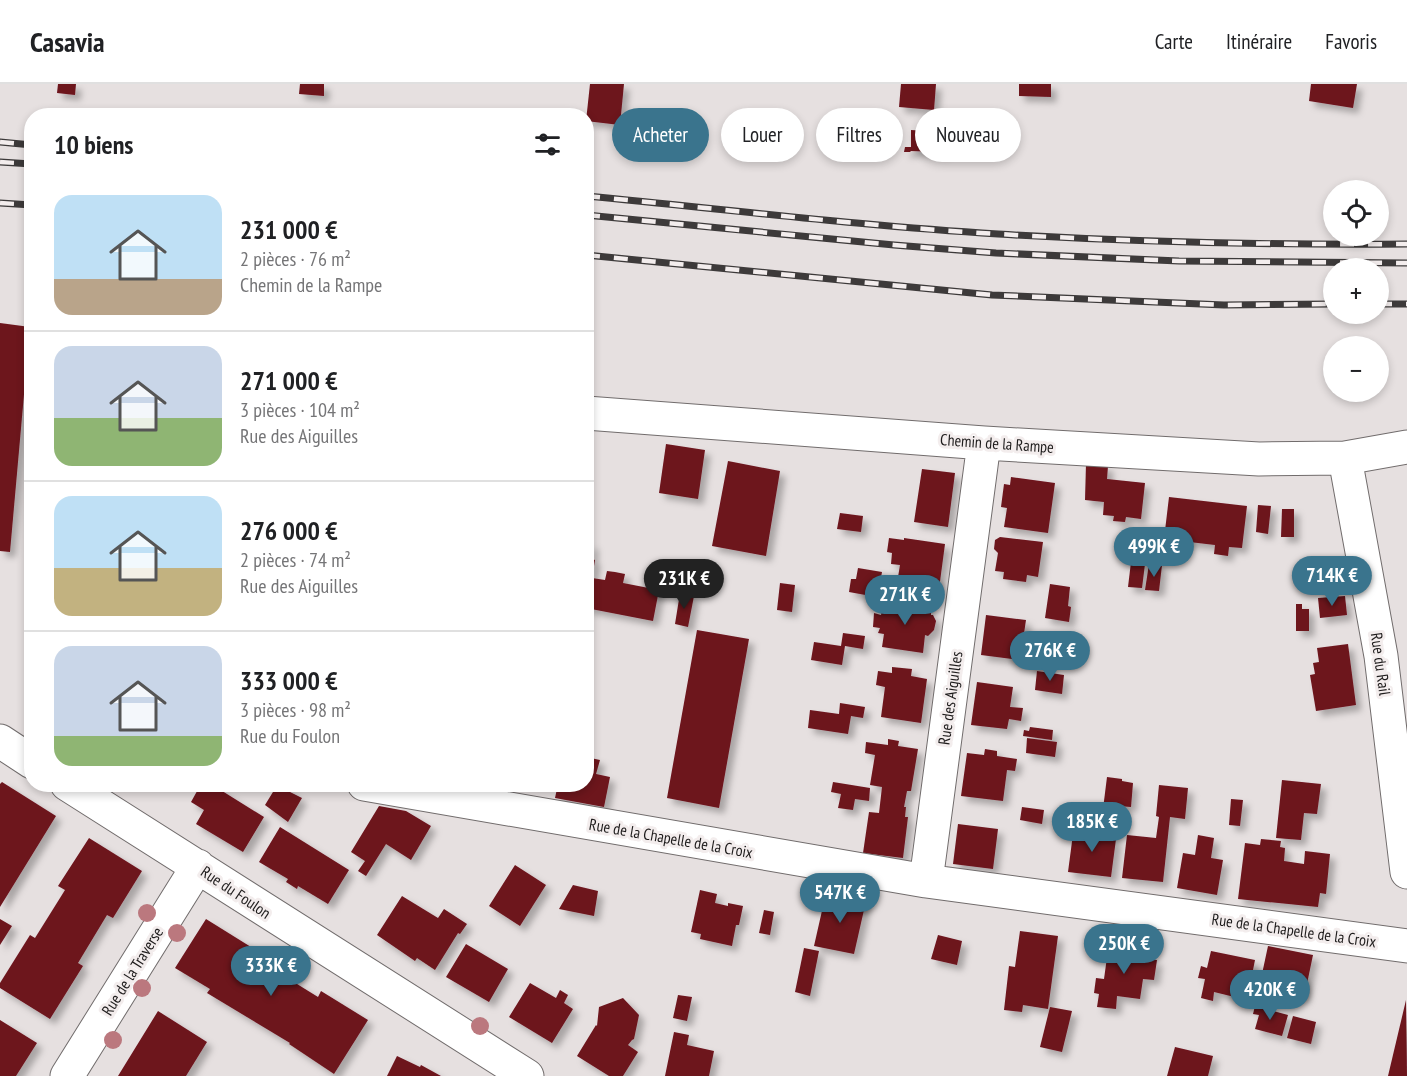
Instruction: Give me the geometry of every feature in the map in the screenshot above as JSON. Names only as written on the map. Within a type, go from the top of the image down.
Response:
[{"type":"street","name":"Chemin de la Rampe","points":[[594,414],[984,443],[1259,459],[1345,458],[1407,447]]},
{"type":"street","name":"Rue des Aiguilles","points":[[926,881],[984,443]]},
{"type":"street","name":"Rue du Rail","points":[[1345,458],[1381,656],[1407,872]]},
{"type":"street","points":[[0,741],[24,756]]},
{"type":"street","name":"Rue du Foulon","points":[[80,792],[198,866],[268,914],[527,1076]]},
{"type":"street","name":"Rue de la Chapelle de la Croix","points":[[410,792],[926,881],[1407,946]]},
{"type":"street","name":"Rue de la Traverse","points":[[67,1076],[198,866]]},
{"type":"building","points":[[58,84],[76,84],[75,95],[57,93]]},
{"type":"building","points":[[300,84],[324,84],[324,96],[299,94]]},
{"type":"building","points":[[590,84],[624,84],[622,108],[612,108],[612,124],[594,122],[594,108],[587,108]]},
{"type":"building","points":[[901,84],[936,84],[934,108],[899,107]]},
{"type":"building","points":[[1019,84],[1051,84],[1051,97],[1019,96]]},
{"type":"building","points":[[1311,84],[1357,84],[1353,108],[1309,101]]},
{"type":"building","points":[[911,130],[915,130],[915,151],[904,152],[905,147],[911,147]]},
{"type":"building","points":[[0,323],[24,326],[24,394],[10,552],[0,551]]},
{"type":"building","points":[[666,444],[705,450],[698,499],[659,493]]},
{"type":"building","points":[[728,461],[780,471],[766,556],[712,546]]},
{"type":"building","points":[[1086,464],[1108,466],[1107,479],[1145,483],[1141,519],[1126,517],[1125,522],[1113,521],[1114,516],[1103,515],[1104,502],[1085,500]]},
{"type":"building","points":[[922,469],[955,473],[948,527],[914,522]]},
{"type":"building","points":[[1011,477],[1055,483],[1048,533],[1004,527],[1007,508],[1001,507],[1004,484],[1010,485]]},
{"type":"building","points":[[1169,497],[1247,506],[1242,548],[1229,547],[1228,556],[1214,554],[1215,545],[1164,539]]},
{"type":"building","points":[[1258,505],[1271,506],[1268,534],[1256,532]]},
{"type":"building","points":[[1282,509],[1294,509],[1294,537],[1281,537]]},
{"type":"building","points":[[840,513],[863,516],[861,532],[837,529]]},
{"type":"building","points":[[1000,537],[1043,542],[1038,577],[1027,575],[1026,582],[1003,579],[1004,572],[995,571],[998,553],[994,549],[995,540]]},
{"type":"building","points":[[889,538],[945,544],[939,589],[897,583],[900,565],[891,564],[892,553],[887,552]]},
{"type":"building","points":[[1131,562],[1145,564],[1142,588],[1128,587]]},
{"type":"building","points":[[1149,564],[1162,565],[1159,591],[1145,590]]},
{"type":"building","points":[[858,568],[882,572],[880,583],[873,582],[871,596],[849,592],[851,579],[856,579]]},
{"type":"building","points":[[607,571],[615,572],[625,574],[623,583],[659,590],[653,621],[594,610],[594,578],[605,580]]},
{"type":"building","points":[[780,583],[795,585],[792,612],[777,610]]},
{"type":"building","points":[[1050,584],[1070,587],[1069,622],[1045,618]]},
{"type":"building","points":[[680,593],[694,596],[688,627],[675,624]]},
{"type":"building","points":[[1345,596],[1347,615],[1320,618],[1318,598]]},
{"type":"building","points":[[892,600],[925,605],[924,612],[933,615],[936,621],[934,630],[928,636],[925,635],[923,653],[882,647],[884,634],[878,633],[880,628],[873,627],[874,613],[881,615],[882,609],[888,609],[889,602]]},
{"type":"building","points":[[1296,604],[1302,604],[1302,609],[1309,609],[1309,631],[1296,631]]},
{"type":"building","points":[[986,615],[1026,620],[1020,660],[981,655]]},
{"type":"building","points":[[697,630],[749,639],[719,808],[667,798]]},
{"type":"building","points":[[843,633],[865,636],[863,649],[845,646],[842,665],[811,660],[814,642],[841,646]]},
{"type":"building","points":[[1348,644],[1356,705],[1316,711],[1310,675],[1315,674],[1313,663],[1319,662],[1317,648]]},
{"type":"building","points":[[1031,650],[1040,651],[1037,669],[1028,668]]},
{"type":"building","points":[[892,667],[912,669],[911,676],[927,679],[921,723],[881,717],[885,687],[876,685],[878,671],[892,673]]},
{"type":"building","points":[[1037,671],[1064,675],[1062,694],[1035,690]]},
{"type":"building","points":[[977,682],[1013,687],[1010,707],[1023,708],[1021,721],[1009,719],[1007,729],[971,725]]},
{"type":"building","points":[[840,703],[865,707],[863,718],[851,716],[848,734],[808,728],[810,710],[839,714]]},
{"type":"building","points":[[1030,727],[1053,730],[1052,740],[1023,736],[1024,730],[1029,731]]},
{"type":"building","points":[[1027,738],[1057,742],[1055,757],[1026,753]]},
{"type":"building","points":[[888,739],[899,741],[898,746],[918,749],[911,791],[907,791],[904,807],[906,807],[905,817],[908,817],[903,858],[863,853],[869,812],[879,813],[882,787],[870,785],[875,755],[865,753],[866,742],[888,745]]},
{"type":"building","points":[[985,749],[997,751],[997,756],[1017,759],[1015,771],[1007,770],[1003,801],[961,796],[967,753],[984,755]]},
{"type":"building","points":[[594,759],[600,760],[596,774],[610,777],[604,807],[555,798],[556,792],[594,792]]},
{"type":"building","points":[[1107,777],[1133,783],[1131,807],[1119,806],[1118,819],[1102,817]]},
{"type":"building","points":[[1282,780],[1321,784],[1317,814],[1304,813],[1301,840],[1276,838]]},
{"type":"building","points":[[2,782],[56,816],[0,907],[0,784]]},
{"type":"building","points":[[833,782],[870,788],[869,801],[855,799],[853,810],[838,808],[841,794],[831,792]]},
{"type":"building","points":[[1159,785],[1188,788],[1185,819],[1170,817],[1163,882],[1122,878],[1127,835],[1156,838],[1159,817],[1156,816]]},
{"type":"building","points":[[197,792],[224,792],[264,817],[243,852],[196,824],[204,810],[191,802]]},
{"type":"building","points":[[273,792],[290,792],[302,798],[288,822],[265,805]]},
{"type":"building","points":[[1231,799],[1243,800],[1240,826],[1229,825]]},
{"type":"building","points":[[379,806],[406,811],[431,826],[411,860],[386,844],[366,876],[358,871],[365,861],[351,852]]},
{"type":"building","points":[[1022,807],[1044,810],[1042,824],[1020,820]]},
{"type":"building","points":[[958,824],[998,829],[993,869],[953,864]]},
{"type":"building","points":[[1089,826],[1105,828],[1104,837],[1116,839],[1111,877],[1068,872],[1073,834],[1088,836]]},
{"type":"building","points":[[280,827],[349,870],[328,904],[298,886],[297,889],[286,882],[288,879],[259,862]]},
{"type":"building","points":[[1198,835],[1214,838],[1211,858],[1223,860],[1217,895],[1177,888],[1183,853],[1195,855]]},
{"type":"building","points":[[89,838],[142,871],[113,918],[107,915],[78,963],[83,966],[50,1019],[0,988],[0,983],[30,935],[35,938],[65,890],[58,886]]},
{"type":"building","points":[[1261,839],[1281,841],[1280,847],[1285,848],[1284,861],[1304,864],[1305,851],[1330,854],[1326,894],[1320,893],[1318,907],[1238,899],[1245,843],[1260,845]]},
{"type":"building","points":[[515,865],[546,885],[520,926],[489,906]]},
{"type":"building","points":[[573,885],[598,891],[594,916],[559,909]]},
{"type":"building","points":[[700,890],[717,894],[715,903],[743,906],[732,946],[700,939],[701,934],[691,932]]},
{"type":"building","points":[[826,893],[866,901],[854,954],[814,946]]},
{"type":"building","points":[[402,896],[438,918],[444,909],[467,924],[460,934],[458,933],[435,970],[417,958],[415,961],[377,935]]},
{"type":"building","points":[[764,910],[774,912],[770,935],[759,933]]},
{"type":"building","points":[[0,919],[12,926],[0,945]]},
{"type":"building","points":[[206,919],[280,965],[276,971],[318,997],[321,991],[368,1020],[334,1074],[290,1043],[207,993],[210,989],[175,968]]},
{"type":"building","points":[[1020,931],[1058,936],[1048,1009],[1023,1005],[1022,1012],[1004,1010],[1009,966],[1015,967]]},
{"type":"building","points":[[938,935],[962,941],[957,965],[931,959]]},
{"type":"building","points":[[1109,943],[1147,948],[1145,959],[1157,960],[1154,980],[1143,979],[1140,999],[1117,996],[1116,1009],[1097,1007],[1099,994],[1094,993],[1096,978],[1104,979]]},
{"type":"building","points":[[466,944],[508,969],[489,1002],[446,977]]},
{"type":"building","points":[[1268,946],[1313,955],[1304,998],[1259,988]]},
{"type":"building","points":[[804,948],[819,951],[810,996],[795,992]]},
{"type":"building","points":[[1211,951],[1255,960],[1247,1000],[1214,992],[1213,1001],[1201,998],[1205,979],[1198,978],[1201,966],[1207,968]]},
{"type":"building","points":[[530,983],[556,998],[560,990],[568,995],[564,1003],[573,1009],[552,1043],[509,1017]]},
{"type":"building","points":[[678,995],[692,997],[687,1021],[673,1018]]},
{"type":"building","points":[[623,998],[639,1015],[634,1039],[628,1045],[638,1052],[623,1076],[609,1076],[577,1056],[597,1026],[599,1007]]},
{"type":"building","points":[[1406,1000],[1407,1076],[1388,1076]]},
{"type":"building","points":[[1255,1006],[1288,1015],[1282,1036],[1255,1029],[1259,1015],[1253,1014]]},
{"type":"building","points":[[1050,1007],[1072,1011],[1062,1052],[1040,1047]]},
{"type":"building","points":[[158,1011],[207,1042],[186,1076],[118,1076]]},
{"type":"building","points":[[1293,1016],[1316,1022],[1311,1044],[1287,1038]]},
{"type":"building","points":[[0,1020],[37,1043],[16,1076],[0,1076]]},
{"type":"building","points":[[674,1032],[689,1035],[687,1045],[714,1051],[709,1076],[665,1076]]},
{"type":"building","points":[[1175,1047],[1213,1056],[1208,1076],[1167,1076]]},
{"type":"building","points":[[397,1056],[420,1067],[421,1065],[441,1076],[387,1076]]},
{"type":"railway","points":[[0,142],[24,144]]},
{"type":"railway","points":[[0,162],[24,164]]},
{"type":"railway","points":[[594,197],[844,222],[998,234],[1202,242],[1407,244]]},
{"type":"railway","points":[[0,203],[24,204]]},
{"type":"railway","points":[[594,216],[996,253],[1179,261],[1407,263]]},
{"type":"railway","points":[[594,256],[992,295],[1224,305],[1323,304]]},
{"type":"railway","points":[[1389,304],[1407,304]]}]
